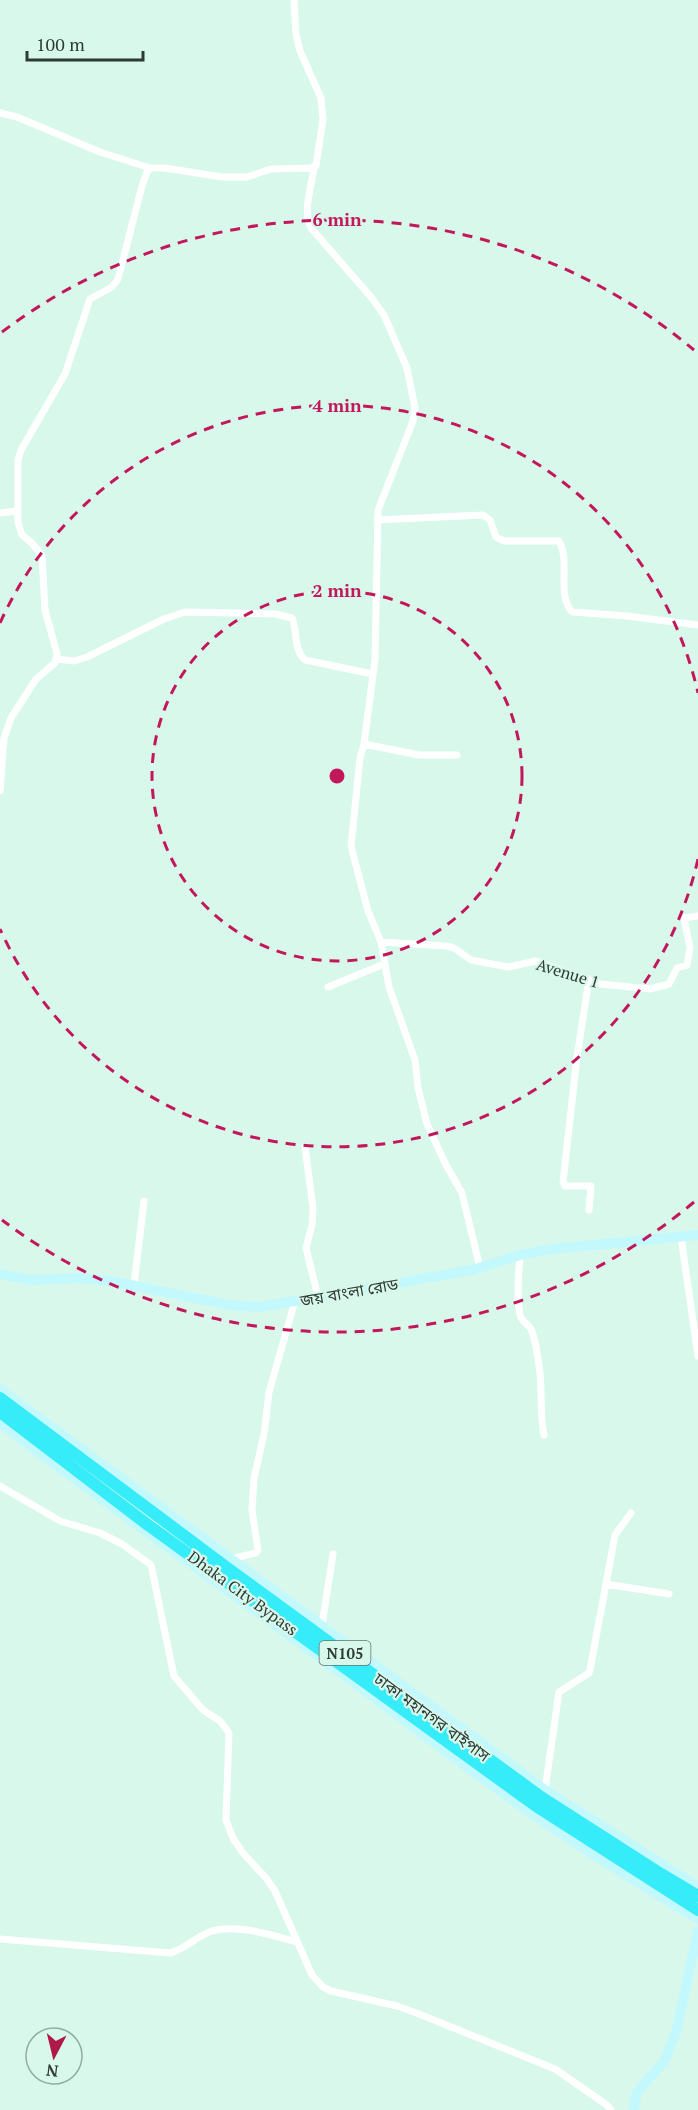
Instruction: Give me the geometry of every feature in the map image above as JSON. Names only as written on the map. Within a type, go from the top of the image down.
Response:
[{"type":"highway","name":"ঢাকা মহানগর বাইপাস","points":[[0,1398],[226,1567],[541,1797],[698,1896]]},
{"type":"highway","name":"Dhaka City Bypass","points":[[0,1412],[148,1525],[536,1806],[698,1910]]},
{"type":"main road","name":"জয় বাংলা রোড","points":[[0,1274],[30,1280],[91,1279],[134,1285],[237,1307],[271,1306],[480,1268],[520,1255],[698,1235]]},
{"type":"main road","points":[[0,1389],[545,1790],[698,1887]]},
{"type":"main road","points":[[0,1423],[531,1813],[698,1919]]},
{"type":"main road","points":[[634,2110],[636,2095],[664,2061],[676,2032],[698,1930]]},
{"type":"street","points":[[294,0],[296,34],[300,51],[321,98],[323,118],[320,146],[306,212],[308,221],[311,228],[384,315],[407,368],[416,408],[413,422],[378,510],[378,580],[373,674],[364,744],[360,758],[351,846],[368,911],[381,942],[389,987],[415,1060],[418,1088],[427,1124],[462,1193],[480,1268]]},
{"type":"street","points":[[0,112],[36,124],[100,152],[150,168],[165,168],[222,177],[247,177],[271,169],[314,167]]},
{"type":"street","points":[[0,791],[4,738],[12,718],[36,679],[57,659],[57,651],[45,610],[42,556],[22,535],[18,522],[18,460],[21,450],[65,374],[90,299],[112,288],[118,279],[142,186],[150,168]]},
{"type":"street","points":[[0,513],[17,511]]},
{"type":"street","points":[[377,520],[483,515],[490,519],[496,537],[504,540],[559,541],[563,556],[566,604],[572,612],[698,625]]},
{"type":"street","points":[[57,659],[74,661],[87,657],[164,619],[185,612],[275,614],[292,618],[299,655],[305,660],[373,674]]},
{"type":"street","points":[[364,744],[415,754],[456,755]]},
{"type":"street","name":"Avenue 1","points":[[381,942],[446,946],[454,948],[471,960],[503,966],[536,961],[601,984],[651,990],[669,984],[677,968],[688,962],[690,948],[684,918],[698,916]]},
{"type":"street","points":[[328,987],[384,964]]},
{"type":"street","points":[[589,979],[562,1182],[565,1186],[591,1186],[589,1210]]},
{"type":"street","points":[[305,1147],[313,1208],[312,1225],[306,1248],[318,1298]]},
{"type":"street","points":[[134,1285],[144,1202]]},
{"type":"street","points":[[681,1237],[698,1356]]},
{"type":"street","points":[[520,1255],[518,1284],[520,1316],[530,1327],[535,1345],[541,1377],[540,1417],[544,1435]]},
{"type":"street","points":[[231,1559],[256,1553],[258,1550],[252,1510],[254,1478],[264,1434],[269,1392],[295,1301]]},
{"type":"street","points":[[0,1486],[56,1519],[100,1533],[122,1544],[151,1565],[174,1676],[202,1710],[220,1721],[229,1733],[226,1820],[233,1838],[275,1891],[312,1975],[323,1986],[408,2010],[555,2069],[611,2110]]},
{"type":"street","points":[[545,1790],[559,1692],[589,1673],[615,1535],[631,1513]]},
{"type":"street","points":[[322,1625],[333,1554]]},
{"type":"street","points":[[606,1584],[669,1594]]},
{"type":"street","points":[[0,1939],[170,1953],[180,1950],[195,1939],[213,1931],[233,1929],[264,1933],[297,1942]]}]
